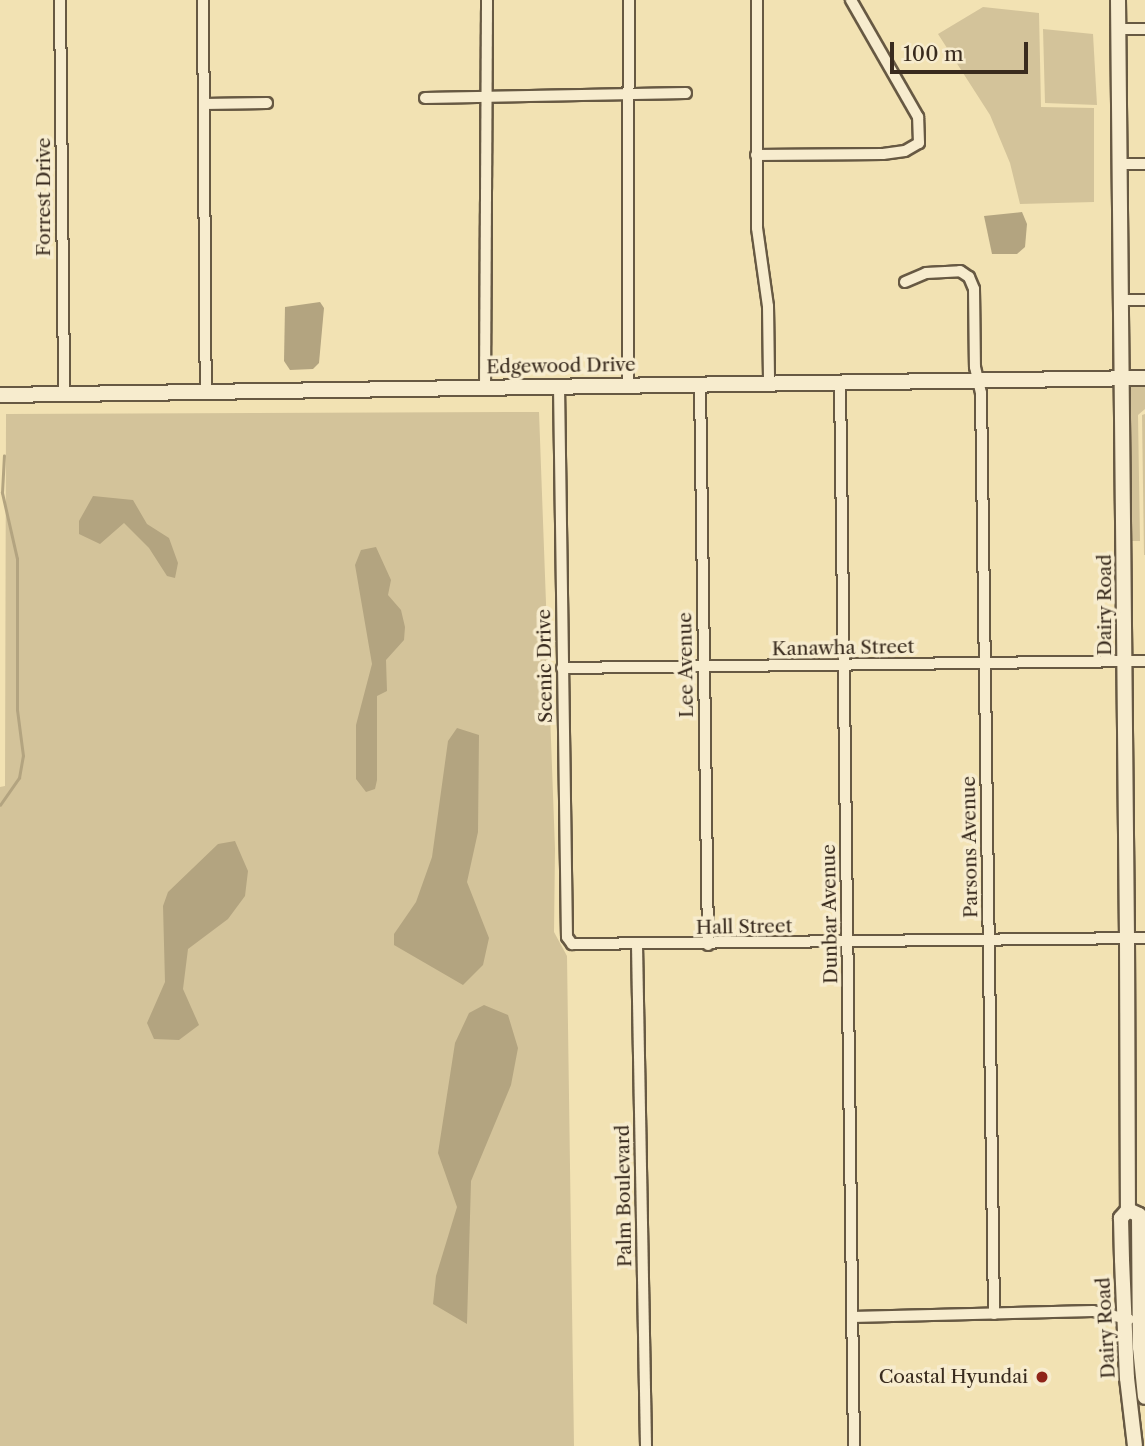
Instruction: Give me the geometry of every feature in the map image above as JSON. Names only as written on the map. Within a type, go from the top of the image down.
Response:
[{"type":"street","name":"Forrest Drive","points":[[60,0],[64,394]]},
{"type":"street","points":[[203,0],[206,391]]},
{"type":"street","points":[[485,387],[486,0]]},
{"type":"street","points":[[628,384],[629,0]]},
{"type":"street","points":[[757,0],[755,155],[769,382]]},
{"type":"street","points":[[755,155],[883,154],[905,151],[919,143],[918,117],[850,0]]},
{"type":"street","name":"Dairy Road","points":[[1118,0],[1128,939],[1128,1210],[1121,1218],[1123,1317],[1135,1446]]},
{"type":"street","points":[[1119,29],[1145,29]]},
{"type":"street","points":[[425,98],[686,93]]},
{"type":"street","points":[[204,104],[267,103]]},
{"type":"street","points":[[1120,164],[1145,164]]},
{"type":"street","name":"Parsons Avenue","points":[[905,282],[947,270],[969,277],[974,289],[975,367],[979,380],[994,1314]]},
{"type":"street","points":[[1122,300],[1145,300]]},
{"type":"street","name":"Edgewood Drive","points":[[0,395],[840,381],[1145,379]]},
{"type":"street","name":"Dunbar Avenue","points":[[840,381],[855,1446]]},
{"type":"street","name":"Lee Avenue","points":[[700,383],[708,945]]},
{"type":"street","name":"Scenic Drive","points":[[559,386],[568,937],[572,944]]},
{"type":"street","name":"Kanawha Street","points":[[562,668],[1145,661]]},
{"type":"street","name":"Hall Street","points":[[572,944],[848,944],[1145,938]]},
{"type":"street","name":"Palm Boulevard","points":[[636,945],[646,1446]]},
{"type":"street","name":"Dairy Road","points":[[1128,1210],[1139,1214],[1140,1322],[1145,1397]]},
{"type":"street","points":[[852,1317],[1093,1311],[1140,1322]]},
{"type":"shaded area","points":[[983,7],[1039,13],[1041,107],[1094,108],[1094,202],[1020,204],[1010,163],[990,115],[938,34]]},
{"type":"shaded area","points":[[1043,29],[1093,34],[1097,105],[1045,103]]},
{"type":"shaded area","points":[[1022,212],[1027,224],[1025,247],[1017,254],[992,254],[984,216]]},
{"type":"shaded area","points":[[320,302],[324,308],[319,363],[313,369],[290,370],[284,361],[285,307]]},
{"type":"shaded area","points":[[1127,384],[1145,384],[1145,409],[1138,415],[1140,541],[1131,541]]},
{"type":"shaded area","points":[[539,412],[555,849],[554,932],[567,956],[574,1446],[0,1446],[0,787],[5,786],[6,414]]},
{"type":"shaded area","points":[[1145,414],[1145,555],[1144,555],[1142,415]]},
{"type":"shaded area","points":[[93,496],[133,500],[147,524],[169,538],[178,563],[175,578],[167,576],[149,548],[124,523],[100,544],[79,534],[79,521]]},
{"type":"shaded area","points":[[376,547],[391,580],[388,595],[401,610],[405,627],[404,640],[386,660],[387,691],[377,696],[377,780],[375,789],[366,792],[356,779],[356,725],[372,664],[355,565],[361,550]]},
{"type":"shaded area","points":[[457,728],[479,735],[478,832],[467,882],[489,938],[483,965],[463,985],[394,945],[394,934],[416,902],[432,857],[448,741]]},
{"type":"shaded area","points":[[235,841],[248,871],[245,896],[228,919],[188,949],[183,989],[199,1025],[179,1040],[154,1039],[147,1023],[165,982],[163,906],[168,892],[218,844]]},
{"type":"shaded area","points":[[484,1005],[508,1015],[518,1048],[511,1085],[471,1181],[467,1324],[433,1304],[436,1276],[457,1207],[438,1153],[455,1043],[469,1013]]},
{"type":"waterway","points":[[0,805],[19,778],[23,756],[17,710],[17,559],[2,493],[4,456]]},
{"type":"place","name":"Coastal Hyundai","points":[[1042,1377]]}]
